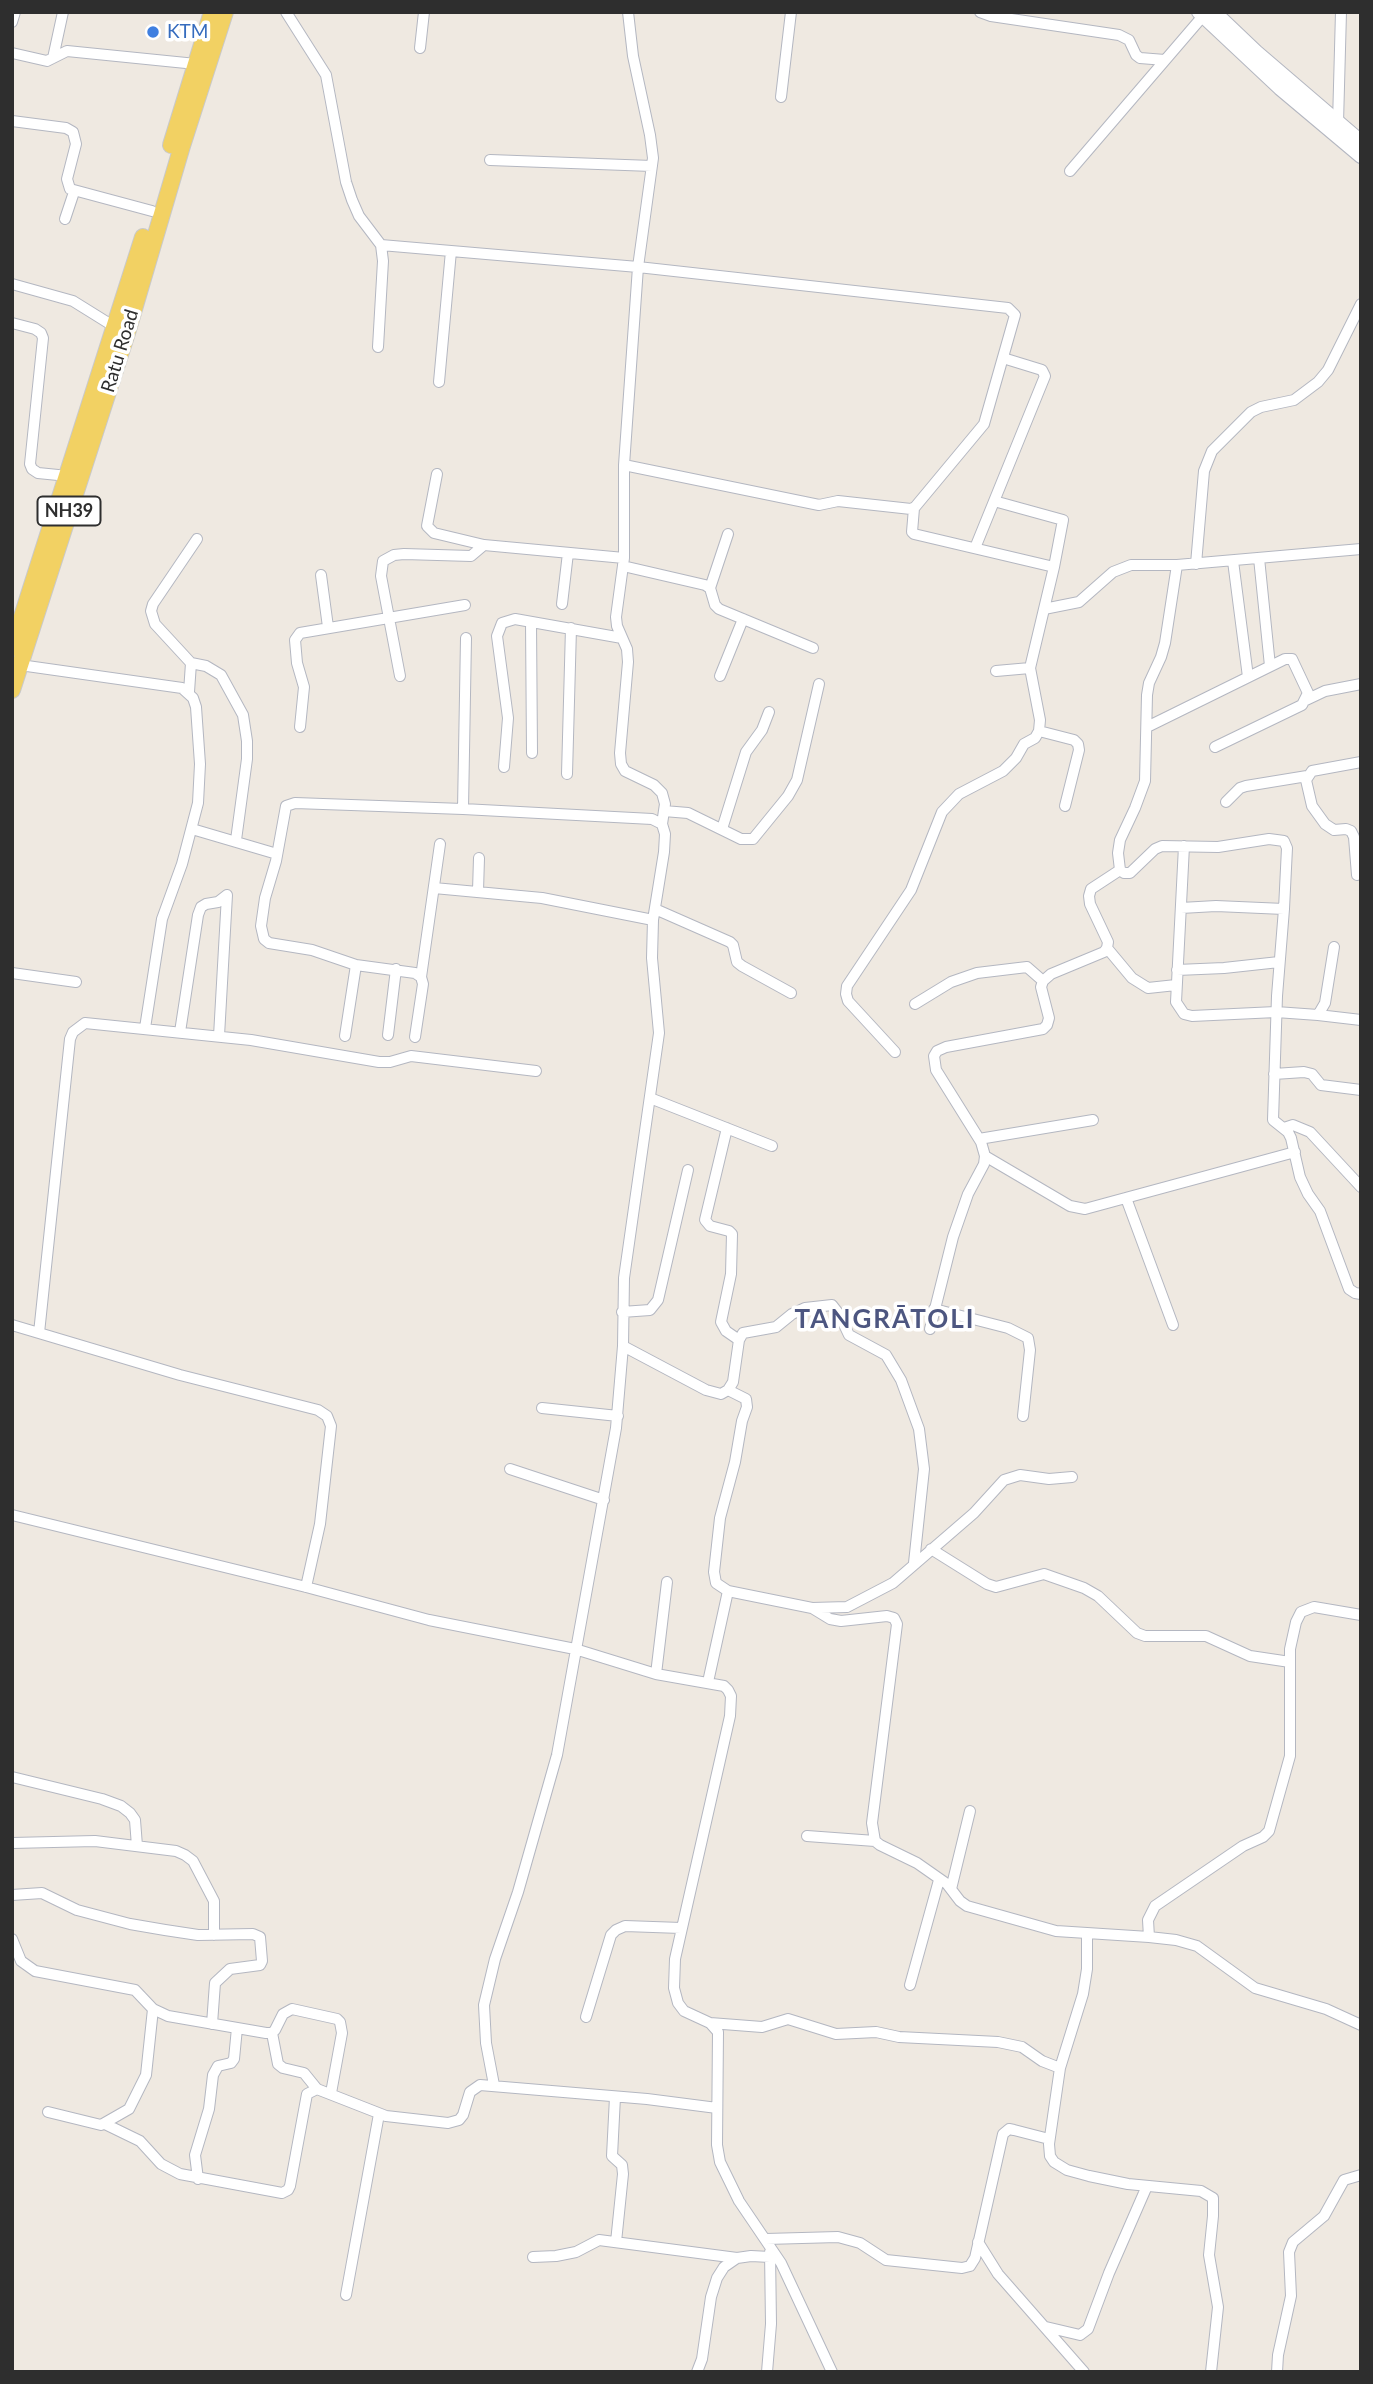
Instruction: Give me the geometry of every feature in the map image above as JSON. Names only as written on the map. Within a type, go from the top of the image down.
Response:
[{"type":"main road","name":"Ratu Road","points":[[12,690],[212,12]]},
{"type":"main road","name":"Ratu Road","points":[[12,648],[68,476],[160,218],[225,12]]},
{"type":"street","points":[[12,22],[15,12]]},
{"type":"street","points":[[53,58],[63,12]]},
{"type":"street","points":[[286,12],[326,75],[349,191],[359,216],[381,245],[383,261],[378,347]]},
{"type":"street","points":[[420,48],[424,12]]},
{"type":"street","points":[[494,2085],[486,2043],[484,2006],[495,1959],[518,1892],[555,1763],[604,1500],[618,1416],[624,1278],[659,1033],[652,958],[654,915],[664,852],[664,811],[662,793],[654,785],[625,771],[621,764],[628,662],[627,649],[616,617],[623,562],[624,465],[638,267],[652,166],[650,135],[633,55],[628,12]]},
{"type":"street","points":[[781,97],[791,12]]},
{"type":"street","points":[[980,12],[1119,36],[1129,40],[1140,58],[1165,60]]},
{"type":"street","points":[[1338,123],[1341,12]]},
{"type":"street","points":[[1070,171],[1205,14]]},
{"type":"street","points":[[1205,14],[1256,52],[1361,142]]},
{"type":"street","points":[[1205,14],[1280,88],[1361,156]]},
{"type":"street","points":[[12,53],[47,61],[67,51],[196,64]]},
{"type":"street","points":[[12,121],[66,128],[73,132],[76,145],[67,185],[74,191],[152,211]]},
{"type":"street","points":[[490,160],[652,166]]},
{"type":"street","points":[[65,219],[74,191]]},
{"type":"street","points":[[381,245],[638,267],[1008,308],[1015,315],[984,424],[914,508],[912,532],[1054,567]]},
{"type":"street","points":[[439,382],[451,251]]},
{"type":"street","points":[[12,284],[73,301],[120,330]]},
{"type":"street","points":[[1196,564],[1204,471],[1212,451],[1251,412],[1261,407],[1294,400],[1318,382],[1328,370],[1361,304]]},
{"type":"street","points":[[12,323],[35,329],[41,332],[43,338],[30,464],[32,469],[38,472],[68,476]]},
{"type":"street","points":[[975,548],[1045,376],[1042,370],[1003,358]]},
{"type":"street","points":[[624,465],[819,505],[838,501],[914,508]]},
{"type":"street","points":[[437,474],[427,519],[429,531],[484,545],[623,562],[710,588]]},
{"type":"street","points":[[895,1052],[848,1001],[847,986],[911,890],[942,812],[959,794],[1003,771],[1016,758],[1024,744],[1035,738],[1039,731],[1040,720],[1030,668],[1063,520],[994,501]]},
{"type":"street","points":[[728,534],[710,588],[715,605],[813,648]]},
{"type":"street","points":[[197,539],[151,611],[155,624],[191,663],[206,666],[221,675],[243,715],[247,759],[236,840]]},
{"type":"street","points":[[400,677],[381,568],[387,558],[404,554],[471,556],[484,545]]},
{"type":"street","points":[[1044,609],[1079,602],[1113,572],[1131,565],[1196,564],[1361,550]]},
{"type":"street","points":[[562,604],[568,554]]},
{"type":"street","points":[[1259,558],[1270,666]]},
{"type":"street","points":[[1233,561],[1248,677]]},
{"type":"street","points":[[1120,870],[1120,840],[1145,781],[1149,683],[1165,643],[1177,565]]},
{"type":"street","points":[[321,575],[328,627]]},
{"type":"street","points":[[300,727],[304,687],[297,663],[295,640],[300,633],[465,605]]},
{"type":"street","points":[[720,676],[743,618]]},
{"type":"street","points":[[504,767],[508,718],[499,662],[499,628],[502,623],[508,620],[531,622],[622,638]]},
{"type":"street","points":[[531,622],[532,753]]},
{"type":"street","points":[[567,774],[571,628]]},
{"type":"street","points":[[463,809],[466,638]]},
{"type":"street","points":[[1147,727],[1270,666],[1285,659],[1292,659],[1308,693],[1302,705],[1215,747]]},
{"type":"street","points":[[145,1028],[162,919],[192,830],[198,803],[200,764],[196,707],[189,692],[191,663]]},
{"type":"street","points":[[20,666],[149,682],[182,688],[189,692]]},
{"type":"street","points":[[996,671],[1030,668]]},
{"type":"street","points":[[664,811],[688,813],[741,839],[753,839],[788,796],[797,780],[819,684]]},
{"type":"street","points":[[1306,700],[1325,691],[1361,684]]},
{"type":"street","points":[[722,829],[746,752],[762,730],[769,712]]},
{"type":"street","points":[[1039,731],[1074,740],[1078,744],[1079,750],[1065,806]]},
{"type":"street","points":[[1226,802],[1240,788],[1246,786],[1307,776],[1312,771],[1361,762]]},
{"type":"street","points":[[1307,776],[1312,806],[1325,824],[1334,830],[1351,831],[1354,836],[1357,875]]},
{"type":"street","points":[[421,977],[397,969],[356,965],[312,950],[269,943],[264,939],[261,926],[265,898],[286,806],[463,809],[652,819],[662,824]]},
{"type":"street","points":[[192,830],[236,840],[277,854]]},
{"type":"street","points":[[1120,870],[1130,873],[1155,849],[1162,846],[1218,847],[1269,839],[1284,841],[1287,848],[1276,1012],[1273,1120],[1291,1138],[1300,1177],[1320,1211],[1349,1289],[1361,1294]]},
{"type":"street","points":[[415,1037],[440,844]]},
{"type":"street","points":[[1184,846],[1175,1002],[1184,1014],[1192,1016],[1276,1012],[1361,1020]]},
{"type":"street","points":[[478,891],[479,858]]},
{"type":"street","points":[[930,1329],[953,1237],[985,1156],[979,1139],[936,1070],[934,1056],[937,1051],[946,1047],[1043,1029],[1048,1025],[1049,1018],[1041,987],[1043,981],[1051,974],[1104,952],[1107,948],[1108,942],[1090,904],[1089,896],[1091,889],[1120,870]]},
{"type":"street","points":[[434,888],[542,898],[654,915],[730,942],[737,962],[791,993]]},
{"type":"street","points":[[180,1032],[198,915],[201,907],[218,902],[227,895],[219,1036]]},
{"type":"street","points":[[1181,908],[1216,906],[1284,909]]},
{"type":"street","points":[[1318,1015],[1325,1003],[1334,947]]},
{"type":"street","points":[[1107,948],[1132,978],[1142,985],[1155,989],[1176,985]]},
{"type":"street","points":[[1177,970],[1279,962]]},
{"type":"street","points":[[345,1036],[356,965]]},
{"type":"street","points":[[915,1004],[951,982],[976,973],[1027,967],[1043,981]]},
{"type":"street","points":[[388,1035],[397,969]]},
{"type":"street","points":[[12,973],[76,982]]},
{"type":"street","points":[[39,1333],[71,1039],[73,1032],[85,1023],[219,1036],[379,1062],[411,1056],[536,1070]]},
{"type":"street","points":[[1274,1074],[1304,1072],[1317,1075],[1321,1085],[1361,1090]]},
{"type":"street","points":[[650,1098],[772,1146]]},
{"type":"street","points":[[979,1139],[1093,1120]]},
{"type":"street","points":[[1283,1128],[1293,1125],[1310,1132],[1361,1187]]},
{"type":"street","points":[[727,1128],[705,1220],[710,1226],[732,1234],[731,1274],[720,1321],[726,1331],[739,1340]]},
{"type":"street","points":[[985,1156],[1070,1206],[1086,1209],[1294,1152]]},
{"type":"street","points":[[622,1312],[650,1310],[658,1300],[688,1170]]},
{"type":"street","points":[[1126,1198],[1173,1325]]},
{"type":"street","points":[[623,1346],[706,1390],[721,1394],[728,1390],[733,1382],[739,1340],[743,1333],[776,1327],[799,1310],[828,1305],[835,1309],[849,1335],[886,1356],[906,1391],[919,1429],[923,1447],[923,1490],[914,1563]]},
{"type":"street","points":[[934,1309],[1008,1328],[1028,1338],[1030,1350],[1023,1416]]},
{"type":"street","points":[[12,1325],[180,1375],[318,1410],[327,1416],[331,1426],[320,1524],[306,1587]]},
{"type":"street","points":[[728,1390],[748,1402],[720,1518],[714,1572],[716,1583],[727,1591],[812,1608],[848,1607],[893,1583],[974,1513],[1004,1480],[1020,1475],[1049,1479],[1072,1477]]},
{"type":"street","points":[[542,1408],[618,1416]]},
{"type":"street","points":[[510,1469],[604,1500]]},
{"type":"street","points":[[12,1515],[429,1620],[575,1649],[656,1674],[724,1686],[731,1696],[732,1705],[673,1970],[680,2007],[687,2014],[710,2023],[762,2028],[788,2019],[836,2034],[883,2032],[892,2036],[998,2042],[1023,2047],[1042,2061],[1060,2068]]},
{"type":"street","points":[[931,1549],[986,1584],[996,1587],[1044,1574],[1084,1588],[1098,1596],[1137,1633],[1144,1636],[1206,1636],[1250,1656],[1290,1662]]},
{"type":"street","points":[[656,1674],[667,1582]]},
{"type":"street","points":[[708,1682],[727,1591]]},
{"type":"street","points":[[1149,1937],[1148,1920],[1155,1906],[1243,1846],[1263,1838],[1269,1831],[1290,1756],[1292,1634],[1301,1612],[1314,1607],[1361,1615]]},
{"type":"street","points":[[812,1608],[830,1619],[841,1621],[887,1616],[894,1618],[897,1623],[872,1823],[875,1841]]},
{"type":"street","points":[[12,1777],[121,1806],[130,1812],[135,1820],[137,1846]]},
{"type":"street","points":[[951,1889],[970,1811]]},
{"type":"street","points":[[807,1836],[875,1841],[917,1863],[951,1889],[967,1906],[1056,1931],[1149,1937],[1176,1940],[1196,1946],[1255,1988],[1326,2009],[1361,2025]]},
{"type":"street","points":[[12,1843],[95,1840],[176,1851],[194,1861],[214,1901],[214,1935]]},
{"type":"street","points":[[910,1985],[939,1880]]},
{"type":"street","points":[[12,1895],[41,1893],[77,1910],[130,1924],[198,1935],[253,1934],[260,1937],[260,1965],[230,1969],[215,1983],[212,2024]]},
{"type":"street","points":[[586,2017],[611,1935],[625,1926],[681,1928]]},
{"type":"street","points":[[1087,1935],[1087,1969],[1083,1994],[1060,2068],[1049,2139],[1050,2156],[1067,2170],[1147,2186],[1201,2191],[1213,2198],[1209,2255],[1218,2307],[1211,2372]]},
{"type":"street","points":[[12,1939],[21,1961],[35,1971],[135,1990],[153,2009],[168,2016],[272,2033]]},
{"type":"street","points":[[48,2112],[97,2125],[105,2124],[129,2109],[146,2075],[153,2009]]},
{"type":"street","points":[[331,2093],[342,2033],[340,2022],[292,2009],[282,2014],[272,2033],[278,2064],[304,2073],[317,2088],[379,2114],[399,2119],[454,2122],[463,2115],[468,2097],[474,2088],[494,2085],[717,2108]]},
{"type":"street","points":[[710,2023],[719,2037],[717,2145],[720,2162],[739,2201],[781,2263],[832,2372]]},
{"type":"street","points":[[198,2179],[195,2155],[209,2109],[213,2075],[218,2066],[231,2063],[234,2059],[237,2028]]},
{"type":"street","points":[[105,2124],[140,2141],[169,2170],[198,2179],[282,2193],[288,2190],[304,2103],[307,2094],[317,2088]]},
{"type":"street","points":[[615,2097],[612,2156],[621,2165],[623,2174],[616,2242]]},
{"type":"street","points":[[346,2295],[379,2114]]},
{"type":"street","points":[[533,2257],[576,2252],[599,2240],[737,2258],[751,2256],[769,2247],[838,2238],[860,2243],[886,2260],[962,2268],[970,2266],[975,2258],[1003,2134],[1014,2130],[1049,2139]]},
{"type":"street","points":[[1277,2372],[1291,2296],[1289,2252],[1293,2242],[1324,2216],[1344,2180],[1361,2175]]},
{"type":"street","points":[[1046,2327],[1080,2335],[1088,2329],[1147,2186]]},
{"type":"street","points":[[978,2242],[998,2274],[1084,2372]]},
{"type":"street","points":[[767,2372],[771,2324],[769,2247]]},
{"type":"street","points":[[697,2372],[717,2278],[724,2267],[737,2258]]},
{"type":"place","name":"KTM","points":[[153,32]]},
{"type":"district","name":"TANGRĀTOLI","points":[[885,1320]]}]
